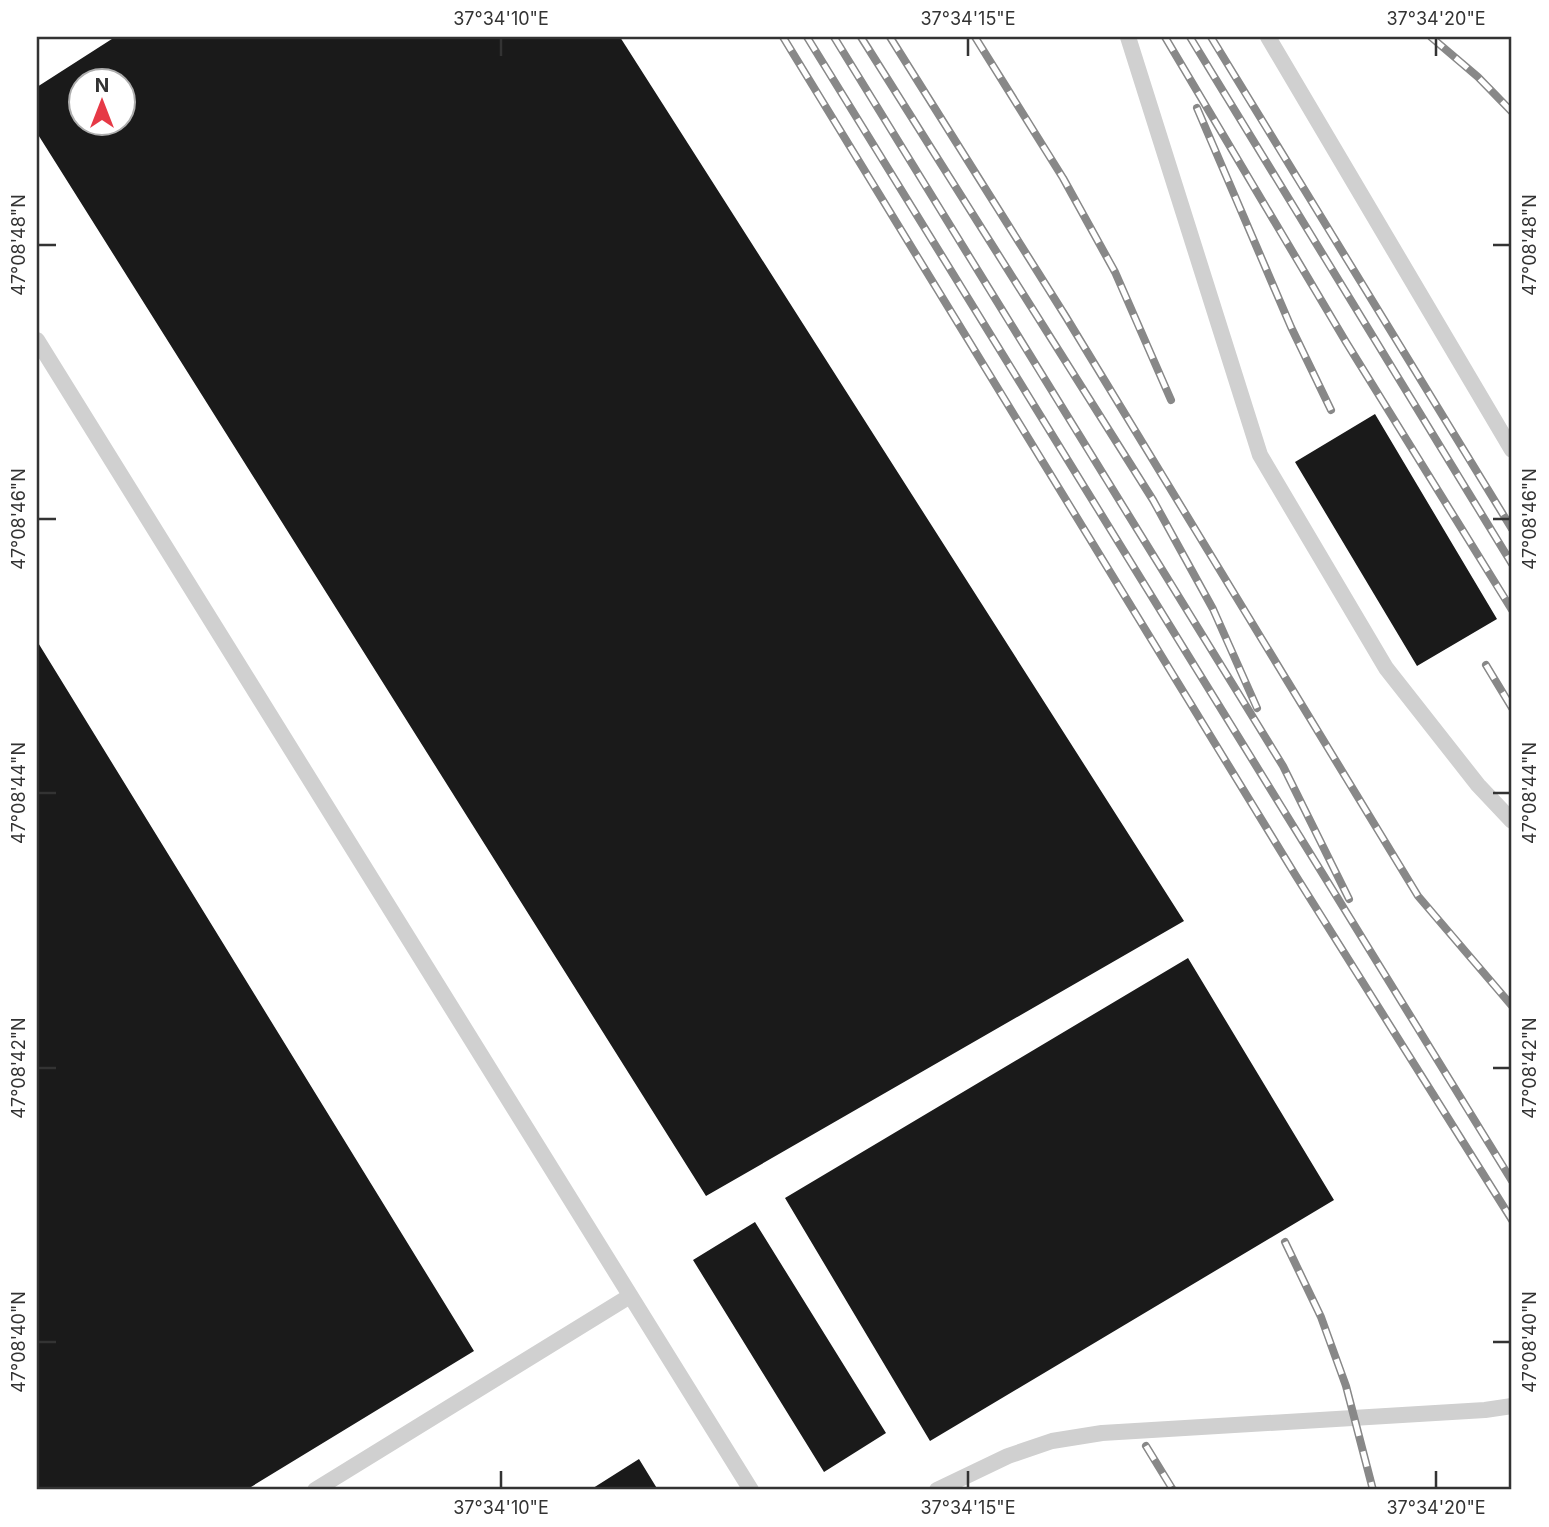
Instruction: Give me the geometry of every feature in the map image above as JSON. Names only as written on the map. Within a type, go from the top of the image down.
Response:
[{"type":"lane","points":[[1128,37],[1259,455],[1387,668],[1478,785],[1512,821]]},
{"type":"lane","points":[[1268,37],[1512,450]]},
{"type":"lane","points":[[37,340],[751,1490]]},
{"type":"lane","points":[[315,1490],[630,1296]]},
{"type":"lane","points":[[937,1490],[1008,1455],[1052,1441],[1102,1433],[1485,1410],[1512,1406]]},
{"type":"building","points":[[115,37],[620,37],[1184,921],[706,1196],[37,133],[37,87],[66,68],[66,136],[136,136],[136,66],[70,66]]},
{"type":"building","points":[[1375,414],[1497,619],[1417,666],[1295,462]]},
{"type":"building","points":[[37,641],[474,1351],[246,1490],[37,1490]]},
{"type":"building","points":[[1188,958],[1334,1200],[930,1441],[785,1198]]},
{"type":"building","points":[[755,1222],[886,1433],[824,1472],[693,1260]]},
{"type":"building","points":[[639,1459],[658,1490],[590,1490]]},
{"type":"railway","points":[[783,37],[1296,876],[1512,1220]]},
{"type":"railway","points":[[807,37],[1512,1181]]},
{"type":"railway","points":[[834,37],[1283,766],[1349,899]]},
{"type":"railway","points":[[861,37],[1153,500],[1213,609],[1257,708]]},
{"type":"railway","points":[[890,37],[1066,317],[1418,896],[1512,1006]]},
{"type":"railway","points":[[975,37],[1063,178],[1115,272],[1171,400]]},
{"type":"railway","points":[[1165,37],[1346,342],[1512,610]]},
{"type":"railway","points":[[1190,37],[1512,564]]},
{"type":"railway","points":[[1211,37],[1512,529]]},
{"type":"railway","points":[[1431,37],[1478,77],[1512,112]]},
{"type":"railway","points":[[1197,108],[1291,327],[1331,410]]},
{"type":"railway","points":[[1486,665],[1512,708]]},
{"type":"railway","points":[[1285,1242],[1321,1317],[1346,1386],[1373,1490]]},
{"type":"railway","points":[[1146,1446],[1173,1490]]}]
